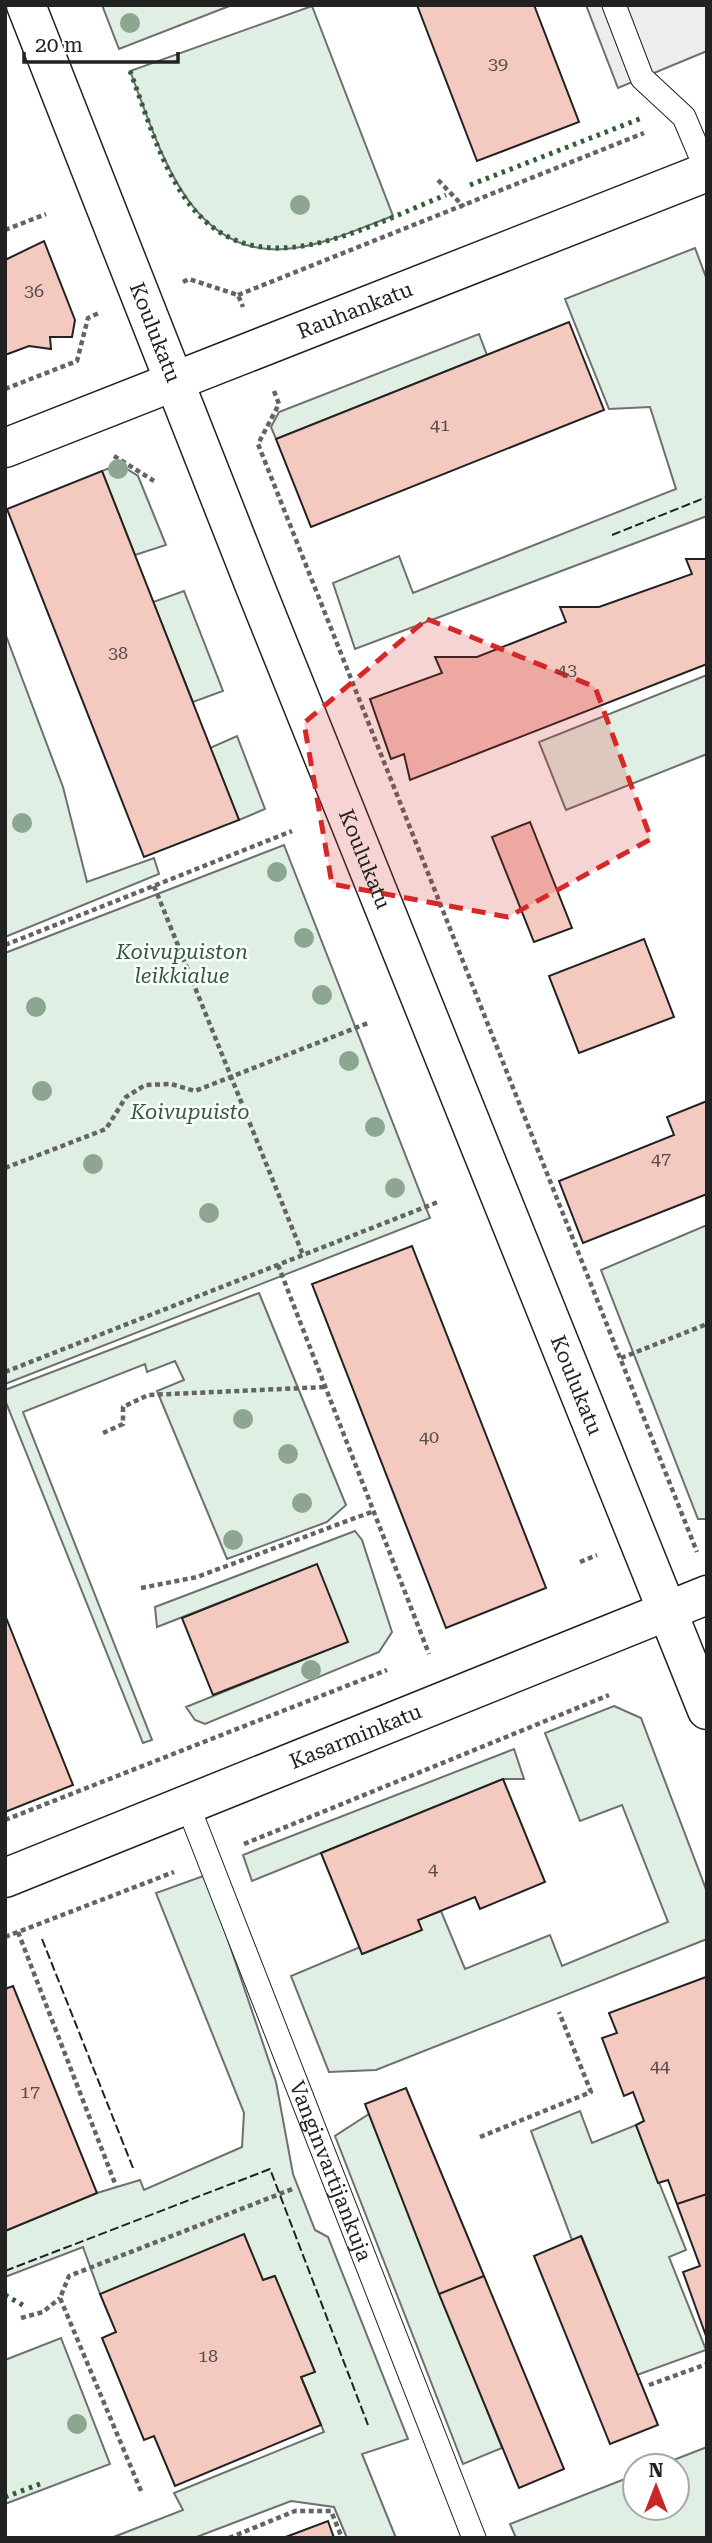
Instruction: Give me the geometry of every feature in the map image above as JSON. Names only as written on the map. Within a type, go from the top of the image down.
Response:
[{"type":"main road","name":"Koulukatu","points":[[26,5],[665,1612],[707,1710]]},
{"type":"main road","name":"Rauhankatu","points":[[5,448],[707,172]]},
{"type":"main road","name":"Kasarminkatu","points":[[5,1878],[665,1612],[704,1580]]},
{"type":"lane","points":[[614,5],[642,78],[684,117],[707,172]]},
{"type":"lane","name":"Vanginvartijankuja","points":[[188,1806],[474,2538]]},
{"type":"path","points":[[238,295],[684,117]]},
{"type":"path","points":[[438,180],[464,207]]},
{"type":"path","points":[[5,230],[46,214]]},
{"type":"path","points":[[5,389],[78,361],[88,318]]},
{"type":"path","points":[[258,444],[621,1358],[704,1580]]},
{"type":"path","points":[[115,456],[153,481]]},
{"type":"path","points":[[5,945],[292,831]]},
{"type":"path","points":[[154,886],[303,1255]]},
{"type":"path","points":[[5,1168],[106,1129],[126,1097],[145,1085],[172,1084],[195,1091],[368,1023]]},
{"type":"path","points":[[5,1369],[12,1369],[438,1202]]},
{"type":"path","points":[[278,1265],[429,1654]]},
{"type":"path","points":[[621,1358],[707,1324]]},
{"type":"path","points":[[103,1433],[123,1424],[123,1407],[148,1395],[326,1387]]},
{"type":"path","points":[[141,1588],[197,1577],[374,1511]]},
{"type":"path","points":[[416,1659],[442,1648]]},
{"type":"path","points":[[5,1820],[391,1669]]},
{"type":"path","points":[[5,1937],[209,1858],[609,1695]]},
{"type":"path","points":[[18,1932],[116,2186]]},
{"type":"path","points":[[480,2137],[591,2092],[559,2012]]},
{"type":"path","points":[[21,2318],[43,2312],[60,2298],[69,2276],[332,2174]]},
{"type":"path","points":[[60,2298],[141,2491]]},
{"type":"path","points":[[649,2385],[707,2364]]},
{"type":"path","points":[[229,2538],[295,2511],[331,2511],[342,2538]]},
{"type":"highlighted area","points":[[427,619],[595,687],[651,839],[508,917],[332,884],[304,723]]},
{"type":"green space","points":[[102,5],[232,5],[119,49]]},
{"type":"green space","points":[[312,6],[393,216],[340,236],[300,247],[252,247],[224,235],[201,215],[181,190],[152,130],[130,71]]},
{"type":"green space","points":[[695,248],[707,280],[707,516],[355,649],[333,583],[399,556],[413,593],[676,489],[650,407],[609,409],[565,299]]},
{"type":"green space","points":[[479,334],[487,355],[276,439],[271,427],[279,412]]},
{"type":"green space","points":[[119,464],[138,476],[166,545],[135,555],[102,471]]},
{"type":"green space","points":[[184,591],[223,691],[193,702],[153,602]]},
{"type":"green space","points":[[5,633],[63,787],[87,882],[154,858],[159,874],[5,937]]},
{"type":"green space","points":[[707,675],[707,754],[566,810],[539,742]]},
{"type":"green space","points":[[237,736],[265,809],[239,820],[210,748]]},
{"type":"green space","name":"Koivupuisto","points":[[284,845],[430,1218],[5,1384],[5,953]]},
{"type":"green space","points":[[707,1225],[707,1519],[698,1519],[601,1270]]},
{"type":"green space","points":[[259,1293],[346,1505],[327,1522],[227,1559],[157,1391],[184,1380],[175,1361],[147,1372],[145,1364],[23,1412],[152,1740],[143,1743],[5,1400],[5,1390]]},
{"type":"green space","points":[[355,1531],[362,1540],[392,1632],[379,1652],[205,1724],[195,1720],[186,1707],[347,1642],[316,1565],[157,1627],[155,1607]]},
{"type":"green space","points":[[614,1706],[641,1718],[707,1892],[707,1939],[376,2070],[329,2072],[291,1976],[360,1947],[363,1954],[421,1930],[418,1920],[441,1911],[465,1969],[550,1935],[562,1966],[668,1922],[622,1805],[580,1821],[545,1733]]},
{"type":"green space","points":[[514,1749],[524,1779],[503,1779],[252,1881],[243,1855]]},
{"type":"green space","points":[[206,1875],[276,2082],[293,2174],[315,2230],[328,2237],[408,2439],[362,2454],[396,2538],[347,2538],[334,2507],[291,2501],[194,2538],[111,2538],[183,2510],[174,2493],[324,2432],[301,2377],[314,2371],[274,2276],[263,2280],[100,2294],[83,2247],[5,2277],[5,2231],[97,2193],[140,2180],[144,2190],[242,2147],[244,2113],[156,1893]]},
{"type":"green space","points":[[580,2111],[592,2143],[636,2125],[686,2250],[669,2257],[706,2350],[637,2375],[582,2237],[572,2240],[531,2131]]},
{"type":"green space","points":[[369,2114],[502,2448],[463,2464],[335,2136]]},
{"type":"green space","points":[[61,2338],[110,2464],[5,2504],[5,2360]]},
{"type":"green space","points":[[707,2447],[707,2538],[516,2538],[510,2524],[621,2480],[621,2522],[691,2522],[691,2453]]},
{"type":"shaded area","points":[[586,5],[707,5],[707,51],[618,88]]},
{"type":"building","points":[[417,5],[534,5],[579,122],[477,161]]},
{"type":"building","points":[[44,241],[75,320],[72,337],[50,337],[51,349],[29,346],[5,355],[5,260]]},
{"type":"building","points":[[569,322],[604,410],[311,527],[276,439]]},
{"type":"building","points":[[102,471],[239,820],[144,857],[7,509]]},
{"type":"building","points":[[686,559],[707,559],[707,664],[410,780],[404,754],[391,759],[370,699],[442,673],[435,657],[477,657],[566,622],[560,607],[599,607],[692,574]]},
{"type":"building","points":[[530,822],[572,928],[534,942],[492,837]]},
{"type":"building","points":[[644,939],[674,1017],[579,1053],[549,976]]},
{"type":"building","points":[[707,1101],[707,1194],[583,1243],[559,1181],[674,1135],[667,1117]]},
{"type":"building","points":[[412,1246],[546,1588],[446,1628],[312,1284]]},
{"type":"building","points":[[317,1564],[348,1642],[213,1695],[182,1618]]},
{"type":"building","points":[[5,1615],[73,1785],[5,1812]]},
{"type":"building","points":[[503,1779],[545,1882],[480,1909],[475,1897],[418,1920],[422,1930],[362,1954],[321,1853]]},
{"type":"building","points":[[706,1977],[707,2194],[677,2204],[668,2180],[658,2183],[636,2125],[644,2121],[633,2092],[624,2096],[602,2038],[617,2033],[609,2013]]},
{"type":"building","points":[[13,1986],[97,2193],[5,2231],[5,1989]]},
{"type":"building","points":[[406,2088],[484,2276],[439,2294],[365,2104]]},
{"type":"building","points":[[707,2194],[706,2336],[683,2272],[700,2266],[677,2204]]},
{"type":"building","points":[[244,2234],[263,2280],[275,2276],[315,2372],[301,2377],[321,2425],[175,2486],[154,2436],[144,2440],[102,2338],[116,2332],[100,2294]]},
{"type":"building","points":[[581,2236],[658,2425],[610,2444],[534,2256]]},
{"type":"building","points":[[484,2276],[564,2469],[519,2488],[439,2294]]},
{"type":"building","points":[[328,2521],[334,2538],[283,2538]]},
{"type":"hedge","points":[[130,71],[160,153],[185,198],[212,227],[242,243],[275,248],[309,245],[344,236],[446,195]]},
{"type":"hedge","points":[[470,185],[642,118]]},
{"type":"hedge","points":[[5,2295],[26,2307]]},
{"type":"hedge","points":[[5,2497],[40,2484]]},
{"type":"fence","points":[[612,535],[707,497]]},
{"type":"fence","points":[[42,1939],[133,2168]]},
{"type":"fence","points":[[5,2271],[270,2169],[368,2425]]},
{"type":"park label","name":"Koivupuiston leikkialue","points":[[182,964]]}]
